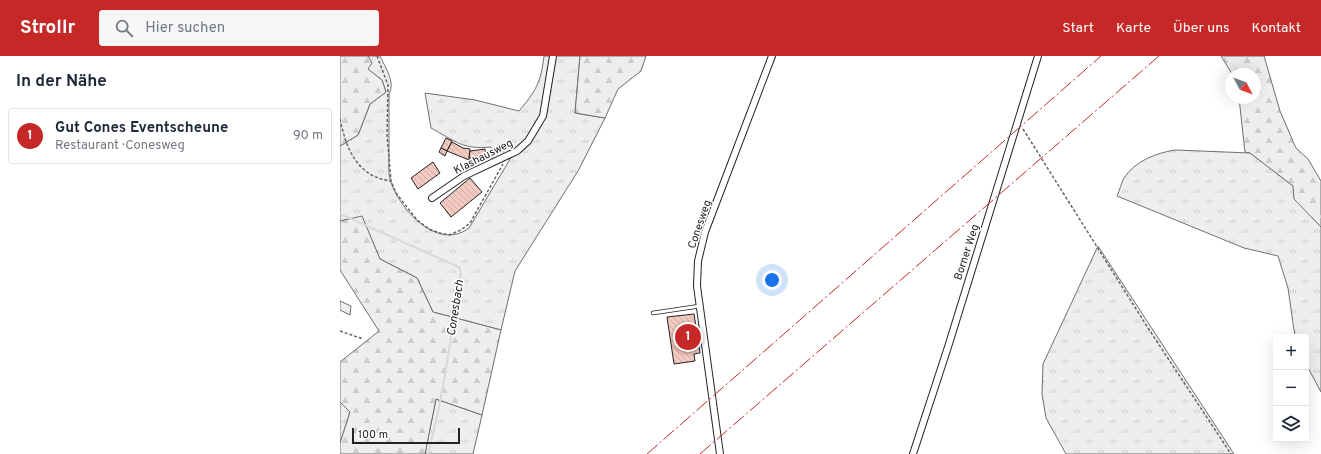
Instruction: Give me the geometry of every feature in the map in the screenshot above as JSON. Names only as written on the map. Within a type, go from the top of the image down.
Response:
[{"type":"street","name":"Klashausweg","points":[[432,198],[464,176],[497,159],[508,156],[517,151],[528,141],[543,116],[553,56]]},
{"type":"street","name":"Conesweg","points":[[720,454],[700,306],[697,270],[700,248],[772,56]]},
{"type":"street","name":"Borner Weg","points":[[913,454],[948,347],[1038,56]]},
{"type":"lane","points":[[653,313],[700,306]]},
{"type":"path","points":[[377,56],[388,85],[387,135],[391,182],[396,193],[418,220],[429,229],[449,235],[461,230],[470,223],[508,156]]},
{"type":"path","points":[[340,119],[346,145],[358,164],[365,171],[391,182]]},
{"type":"path","points":[[1018,120],[1144,321],[1231,454]]},
{"type":"path","points":[[340,332],[363,338]]},
{"type":"green space","points":[[340,56],[368,56],[372,63],[368,69],[382,80],[386,92],[370,104],[358,135],[340,146]]},
{"type":"green space","points":[[368,56],[380,56],[391,84],[389,93],[389,170],[390,179],[394,190],[410,214],[420,223],[432,231],[444,235],[457,234],[469,228],[513,154],[537,130],[554,56],[580,56],[575,113],[605,118],[578,171],[515,271],[501,330],[433,312],[417,278],[380,259],[362,217],[340,221],[340,146],[358,135],[370,104],[386,92],[382,80],[367,69]]},
{"type":"green space","points":[[544,56],[552,56],[541,116],[535,129],[516,150],[492,159],[491,147],[481,148],[466,146],[453,141],[431,128],[425,93],[475,100],[519,111],[530,98],[537,86]]},
{"type":"green space","points":[[580,56],[646,56],[641,71],[618,89],[605,118],[575,113]]},
{"type":"green space","points":[[1221,56],[1264,56],[1280,111],[1296,148],[1308,159],[1321,181],[1321,227],[1294,199],[1293,186],[1250,153],[1245,152],[1240,104],[1261,104],[1261,68],[1228,68]]},
{"type":"green space","points":[[1175,150],[1250,153],[1293,186],[1311,216],[1321,227],[1321,392],[1309,370],[1309,334],[1295,334],[1288,288],[1278,256],[1244,248],[1117,196],[1124,178],[1134,167],[1140,162],[1161,153]]},
{"type":"green space","points":[[362,216],[380,259],[417,278],[433,312],[501,330],[482,415],[436,399],[425,454],[340,454],[340,443],[350,412],[340,402],[340,362],[379,331],[340,270],[340,221]]},
{"type":"green space","points":[[1098,246],[1234,454],[1066,454],[1046,418],[1042,394],[1043,364]]},
{"type":"green space","points":[[340,301],[351,306],[350,315],[340,310]]},
{"type":"green space","points":[[436,399],[482,415],[473,454],[425,454]]},
{"type":"green space","points":[[340,402],[350,412],[340,443]]},
{"type":"building","points":[[446,138],[452,141],[447,151],[441,148]]},
{"type":"building","points":[[452,142],[463,148],[470,149],[469,160],[447,151]]},
{"type":"building","points":[[441,148],[447,151],[445,156],[439,152]]},
{"type":"building","points":[[485,149],[486,156],[469,158],[470,151]]},
{"type":"building","points":[[433,162],[440,173],[418,189],[411,178]]},
{"type":"building","points":[[470,178],[482,192],[451,217],[440,203]]},
{"type":"building","points":[[694,314],[700,353],[694,354],[695,361],[674,364],[667,317]]},
{"type":"waterway","name":"Conesbach","points":[[340,214],[459,267],[461,273],[447,364],[434,432],[428,454]]},
{"type":"power","points":[[647,454],[1101,56]]},
{"type":"power","points":[[700,454],[1159,56]]},
{"type":"place","name":"Gut Cones Eventscheune","points":[[688,337]]}]
